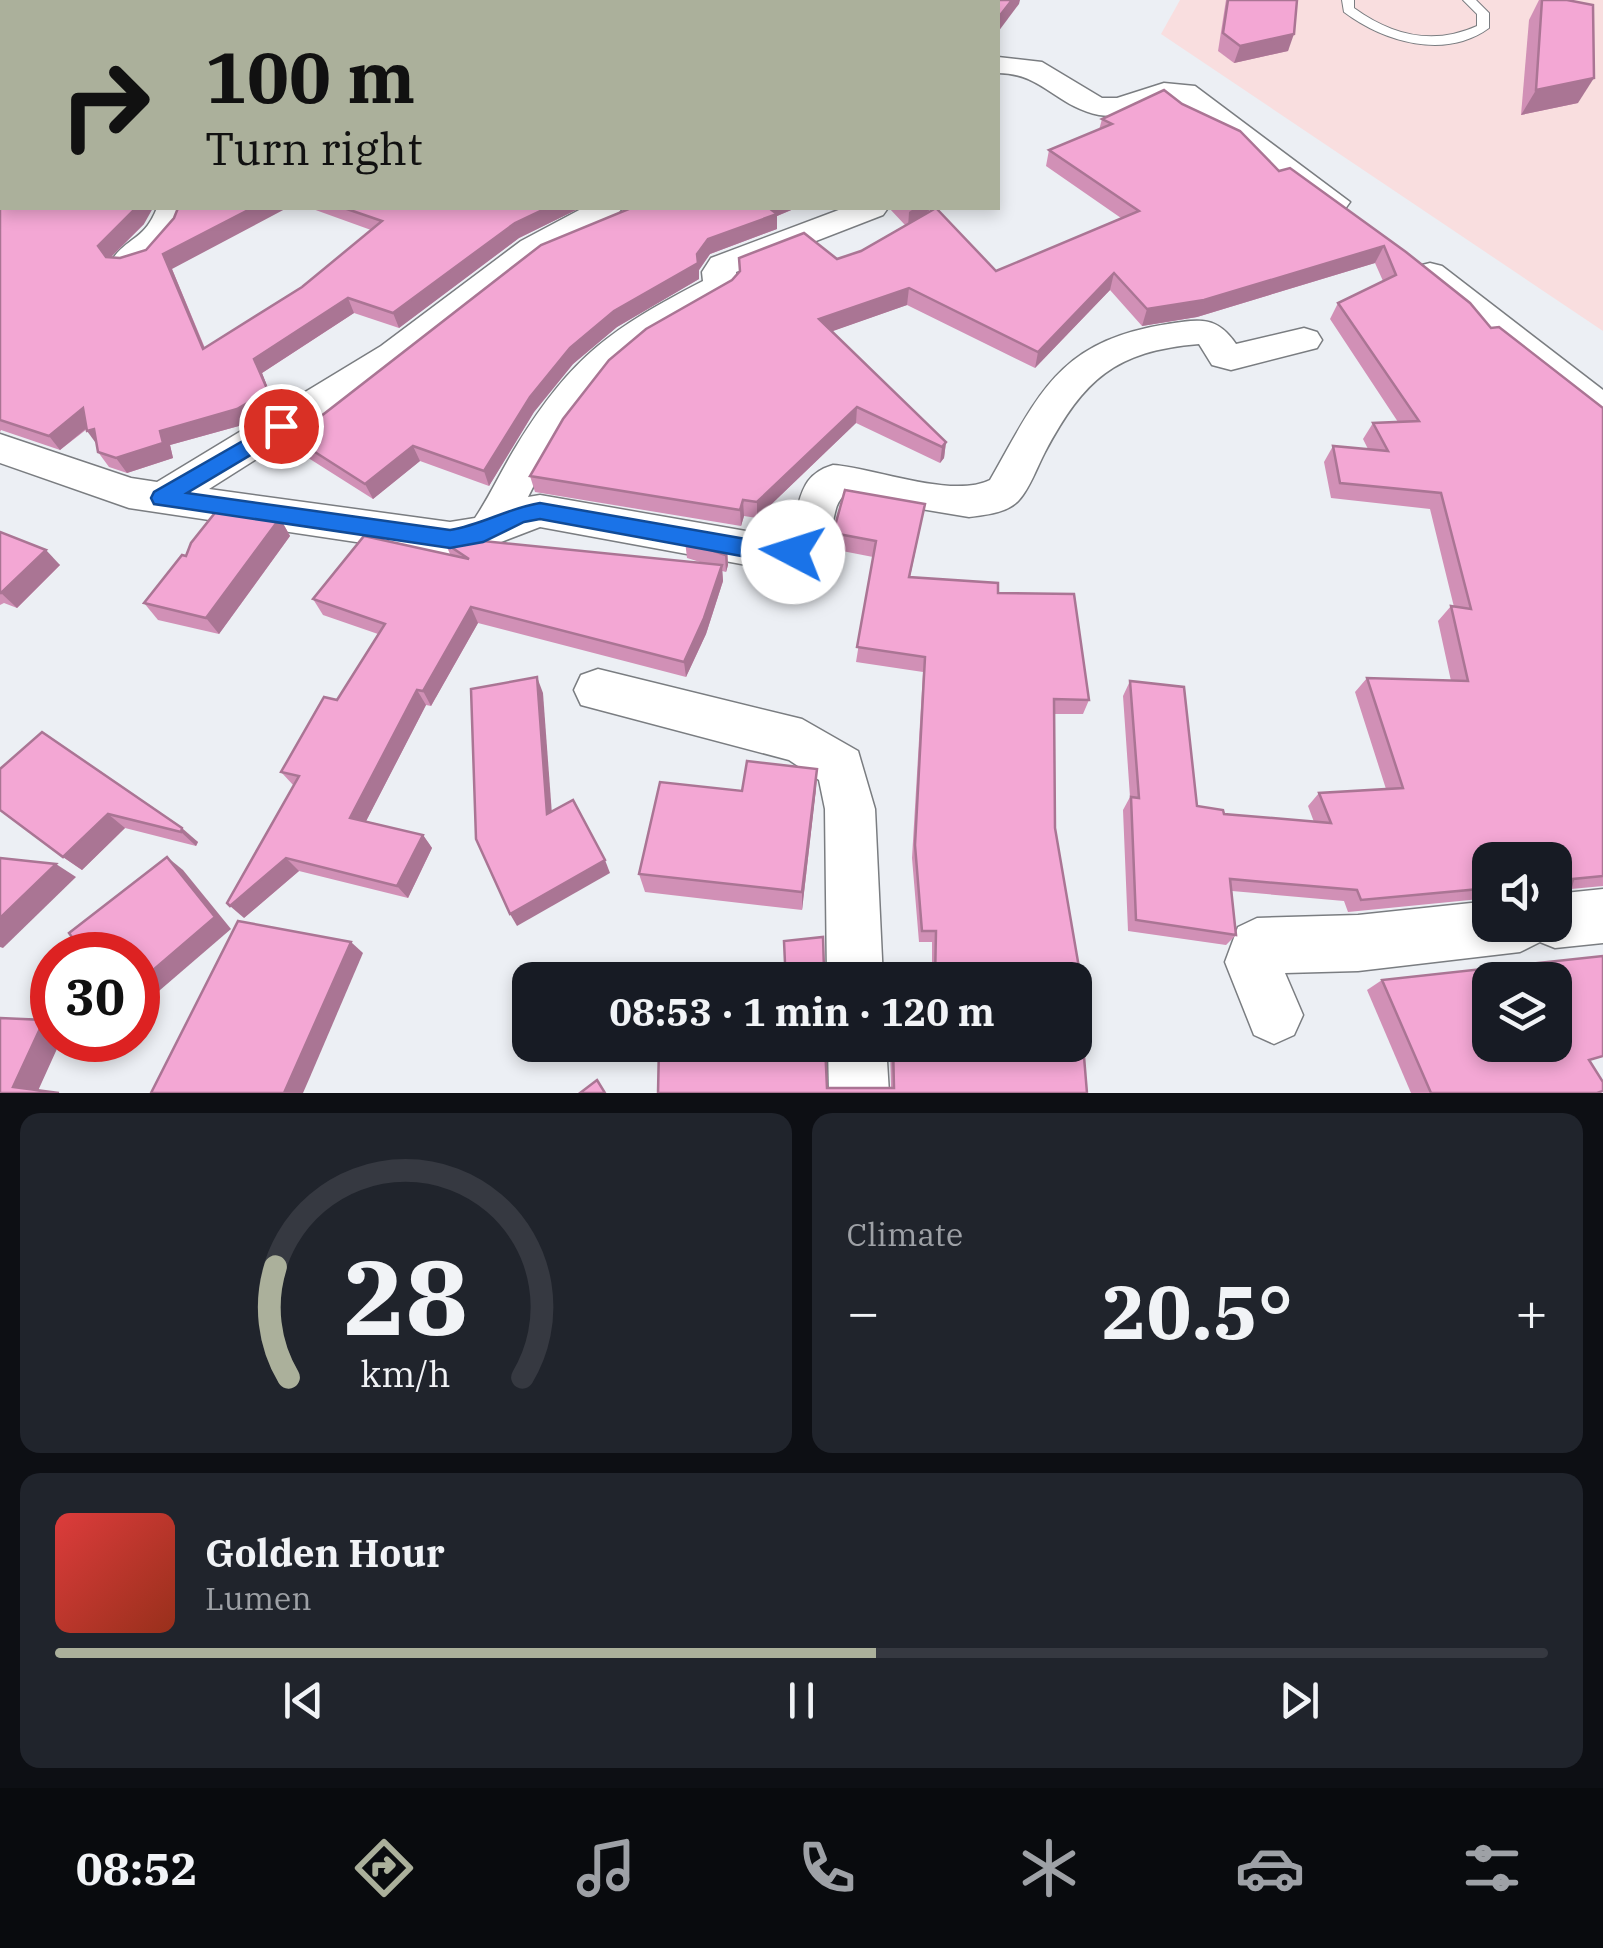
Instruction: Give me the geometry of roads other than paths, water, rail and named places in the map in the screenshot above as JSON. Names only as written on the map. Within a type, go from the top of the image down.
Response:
[{"type":"street","points":[[1004,61],[1043,71],[1073,96],[1097,106],[1120,108],[1164,91],[1184,92],[1366,226]]},
{"type":"street","points":[[128,261],[162,235],[172,210]]},
{"type":"street","points":[[162,498],[394,355],[532,248],[602,210]]},
{"type":"street","points":[[491,529],[510,489],[578,388],[623,341],[716,290],[721,285],[719,272],[723,266],[867,210]]},
{"type":"street","points":[[1411,259],[1603,410]]},
{"type":"street","points":[[0,448],[129,493],[419,538],[450,539],[491,529],[520,514],[540,511],[763,551],[793,552],[805,543],[823,488],[833,480],[967,502],[996,498],[1004,491],[1054,404],[1088,366],[1109,351],[1201,332],[1211,335],[1230,358],[1304,340]]},
{"type":"street","points":[[598,690],[802,741],[840,767],[850,808],[854,962]]},
{"type":"street","points":[[1572,919],[1603,916]]},
{"type":"street","points":[[1274,1015],[1253,962],[1257,946],[1358,942],[1472,930]]},
{"type":"street","points":[[858,1062],[859,1093]]},
{"type":"lane","points":[[1348,0],[1348,9],[1366,24],[1398,36],[1434,42],[1465,39],[1483,28],[1483,13],[1468,0]]}]
